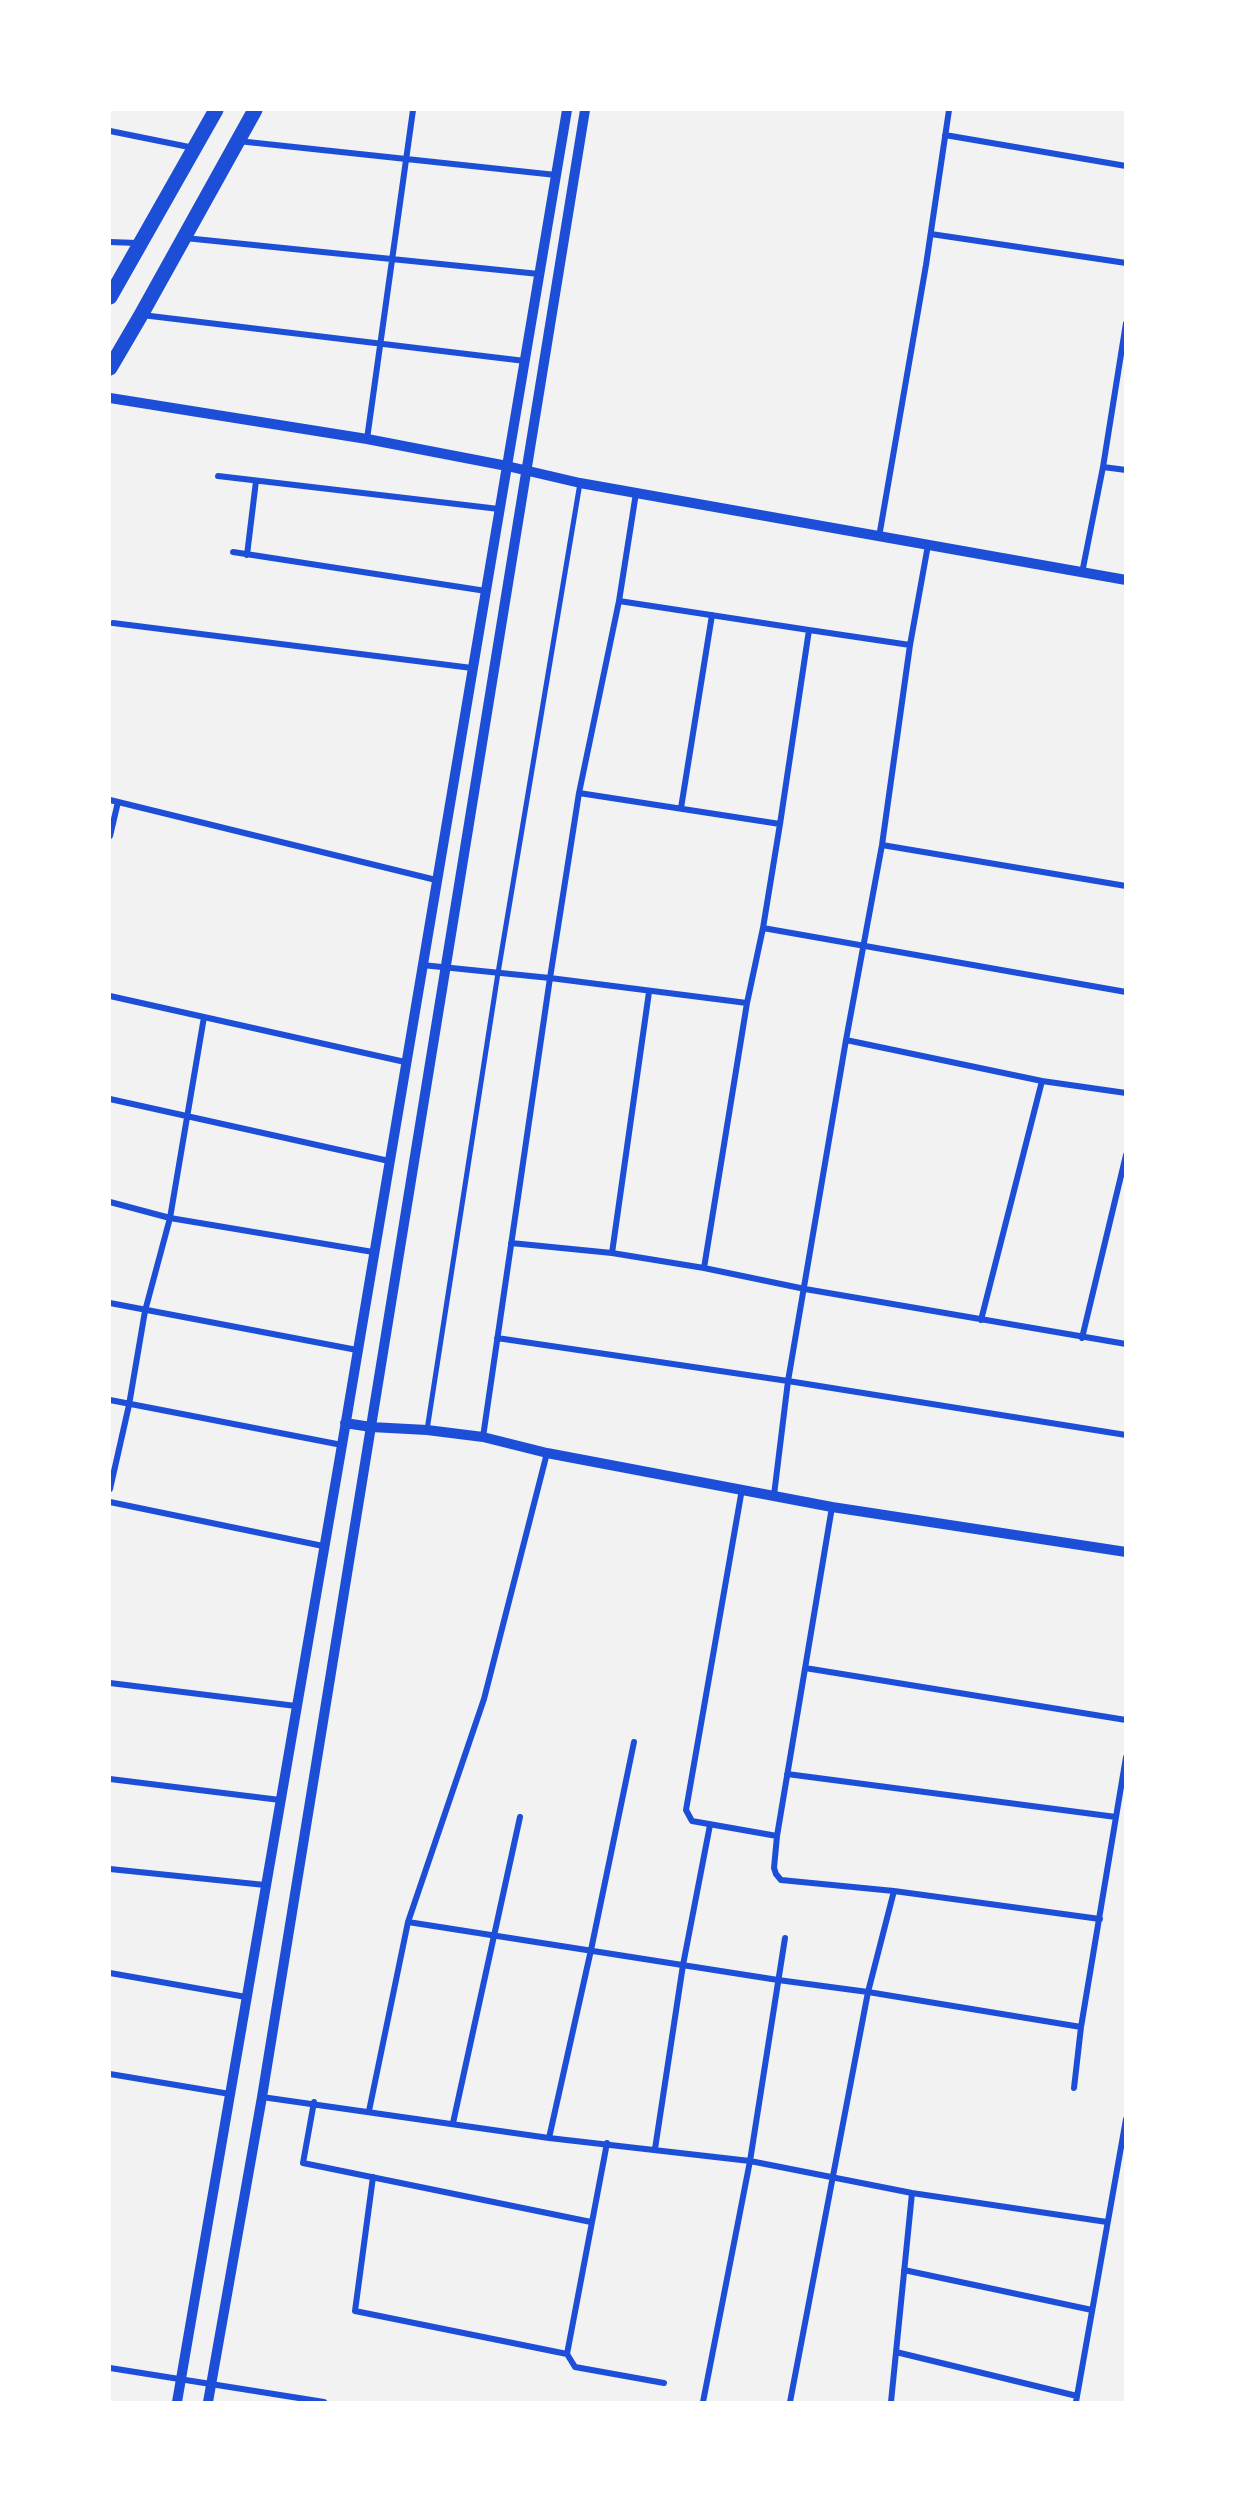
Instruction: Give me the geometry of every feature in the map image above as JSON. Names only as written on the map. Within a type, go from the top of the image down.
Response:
[{"type":"highway","points":[[110,297],[216,110]]},
{"type":"highway","points":[[110,368],[255,110]]},
{"type":"street","points":[[367,439],[413,110]]},
{"type":"street","points":[[177,2403],[342,1445],[388,1161],[567,110]]},
{"type":"street","points":[[208,2403],[262,2097],[585,110]]},
{"type":"street","points":[[879,537],[931,234],[949,110]]},
{"type":"street","points":[[110,131],[195,148]]},
{"type":"street","points":[[945,135],[1125,166]]},
{"type":"street","points":[[238,141],[556,175]]},
{"type":"street","points":[[931,234],[1125,263]]},
{"type":"street","points":[[184,238],[540,274]]},
{"type":"street","points":[[110,242],[141,244]]},
{"type":"street","points":[[141,315],[525,361]]},
{"type":"street","points":[[1082,573],[1122,369],[1125,323]]},
{"type":"street","points":[[110,398],[367,439],[507,466],[580,483],[1125,580]]},
{"type":"street","points":[[1103,467],[1125,471]]},
{"type":"street","points":[[218,476],[500,509]]},
{"type":"street","points":[[248,555],[256,480]]},
{"type":"street","points":[[427,1430],[498,973],[580,483]]},
{"type":"street","points":[[483,1437],[579,793],[618,600],[636,493]]},
{"type":"street","points":[[774,1495],[788,1381],[882,844],[910,645],[928,545]]},
{"type":"street","points":[[233,552],[486,591]]},
{"type":"street","points":[[618,600],[910,645]]},
{"type":"street","points":[[681,808],[712,615]]},
{"type":"street","points":[[113,623],[472,668]]},
{"type":"street","points":[[704,1268],[747,1003],[763,928],[809,630]]},
{"type":"street","points":[[579,793],[780,824]]},
{"type":"street","points":[[110,800],[436,880]]},
{"type":"street","points":[[110,836],[118,802]]},
{"type":"street","points":[[882,844],[1125,886]]},
{"type":"street","points":[[763,928],[1125,992]]},
{"type":"street","points":[[422,965],[550,978],[747,1003]]},
{"type":"street","points":[[612,1253],[649,992]]},
{"type":"street","points":[[110,996],[405,1062]]},
{"type":"street","points":[[110,1489],[129,1405],[145,1311],[170,1218],[204,1017]]},
{"type":"street","points":[[846,1040],[1042,1081],[1125,1094]]},
{"type":"street","points":[[981,1320],[1042,1081]]},
{"type":"street","points":[[110,1099],[388,1161]]},
{"type":"street","points":[[1082,1338],[1125,1155]]},
{"type":"street","points":[[110,1202],[170,1218],[373,1252]]},
{"type":"street","points":[[511,1243],[612,1253],[704,1268],[981,1320],[1125,1344]]},
{"type":"street","points":[[110,1303],[357,1350]]},
{"type":"street","points":[[496,1338],[788,1381],[1125,1435]]},
{"type":"street","points":[[110,1400],[342,1445]]},
{"type":"street","points":[[345,1423],[483,1437],[547,1453],[832,1507],[1125,1552]]},
{"type":"street","points":[[369,2111],[408,1922],[484,1699],[547,1453]]},
{"type":"street","points":[[742,1489],[687,1810],[692,1821],[777,1836]]},
{"type":"street","points":[[110,1502],[323,1546]]},
{"type":"street","points":[[832,1507],[777,1836],[774,1868],[781,1880],[894,1891],[1100,1919]]},
{"type":"street","points":[[806,1668],[1125,1720]]},
{"type":"street","points":[[110,1683],[296,1706]]},
{"type":"street","points":[[549,2138],[634,1742]]},
{"type":"street","points":[[1074,2088],[1081,2027],[1125,1757]]},
{"type":"street","points":[[787,1774],[1116,1817]]},
{"type":"street","points":[[110,1779],[280,1800]]},
{"type":"street","points":[[453,2123],[520,1817]]},
{"type":"street","points":[[655,2149],[683,1965],[710,1825]]},
{"type":"street","points":[[110,1869],[266,1885]]},
{"type":"street","points":[[790,2403],[868,1992],[894,1891]]},
{"type":"street","points":[[408,1922],[1081,2027]]},
{"type":"street","points":[[703,2403],[750,2161],[785,1938]]},
{"type":"street","points":[[110,1973],[246,1997]]},
{"type":"street","points":[[110,2074],[230,2094]]},
{"type":"street","points":[[262,2097],[315,2102],[549,2138],[750,2161],[912,2193],[1107,2222]]},
{"type":"street","points":[[315,2102],[303,2163],[591,2222]]},
{"type":"street","points":[[896,2352],[1076,2399],[1125,2119]]},
{"type":"street","points":[[607,2143],[567,2354],[575,2367],[664,2383]]},
{"type":"street","points":[[373,2177],[355,2311],[567,2354]]},
{"type":"street","points":[[891,2403],[912,2193]]},
{"type":"street","points":[[904,2270],[1092,2310]]},
{"type":"street","points":[[110,2368],[324,2403]]}]
